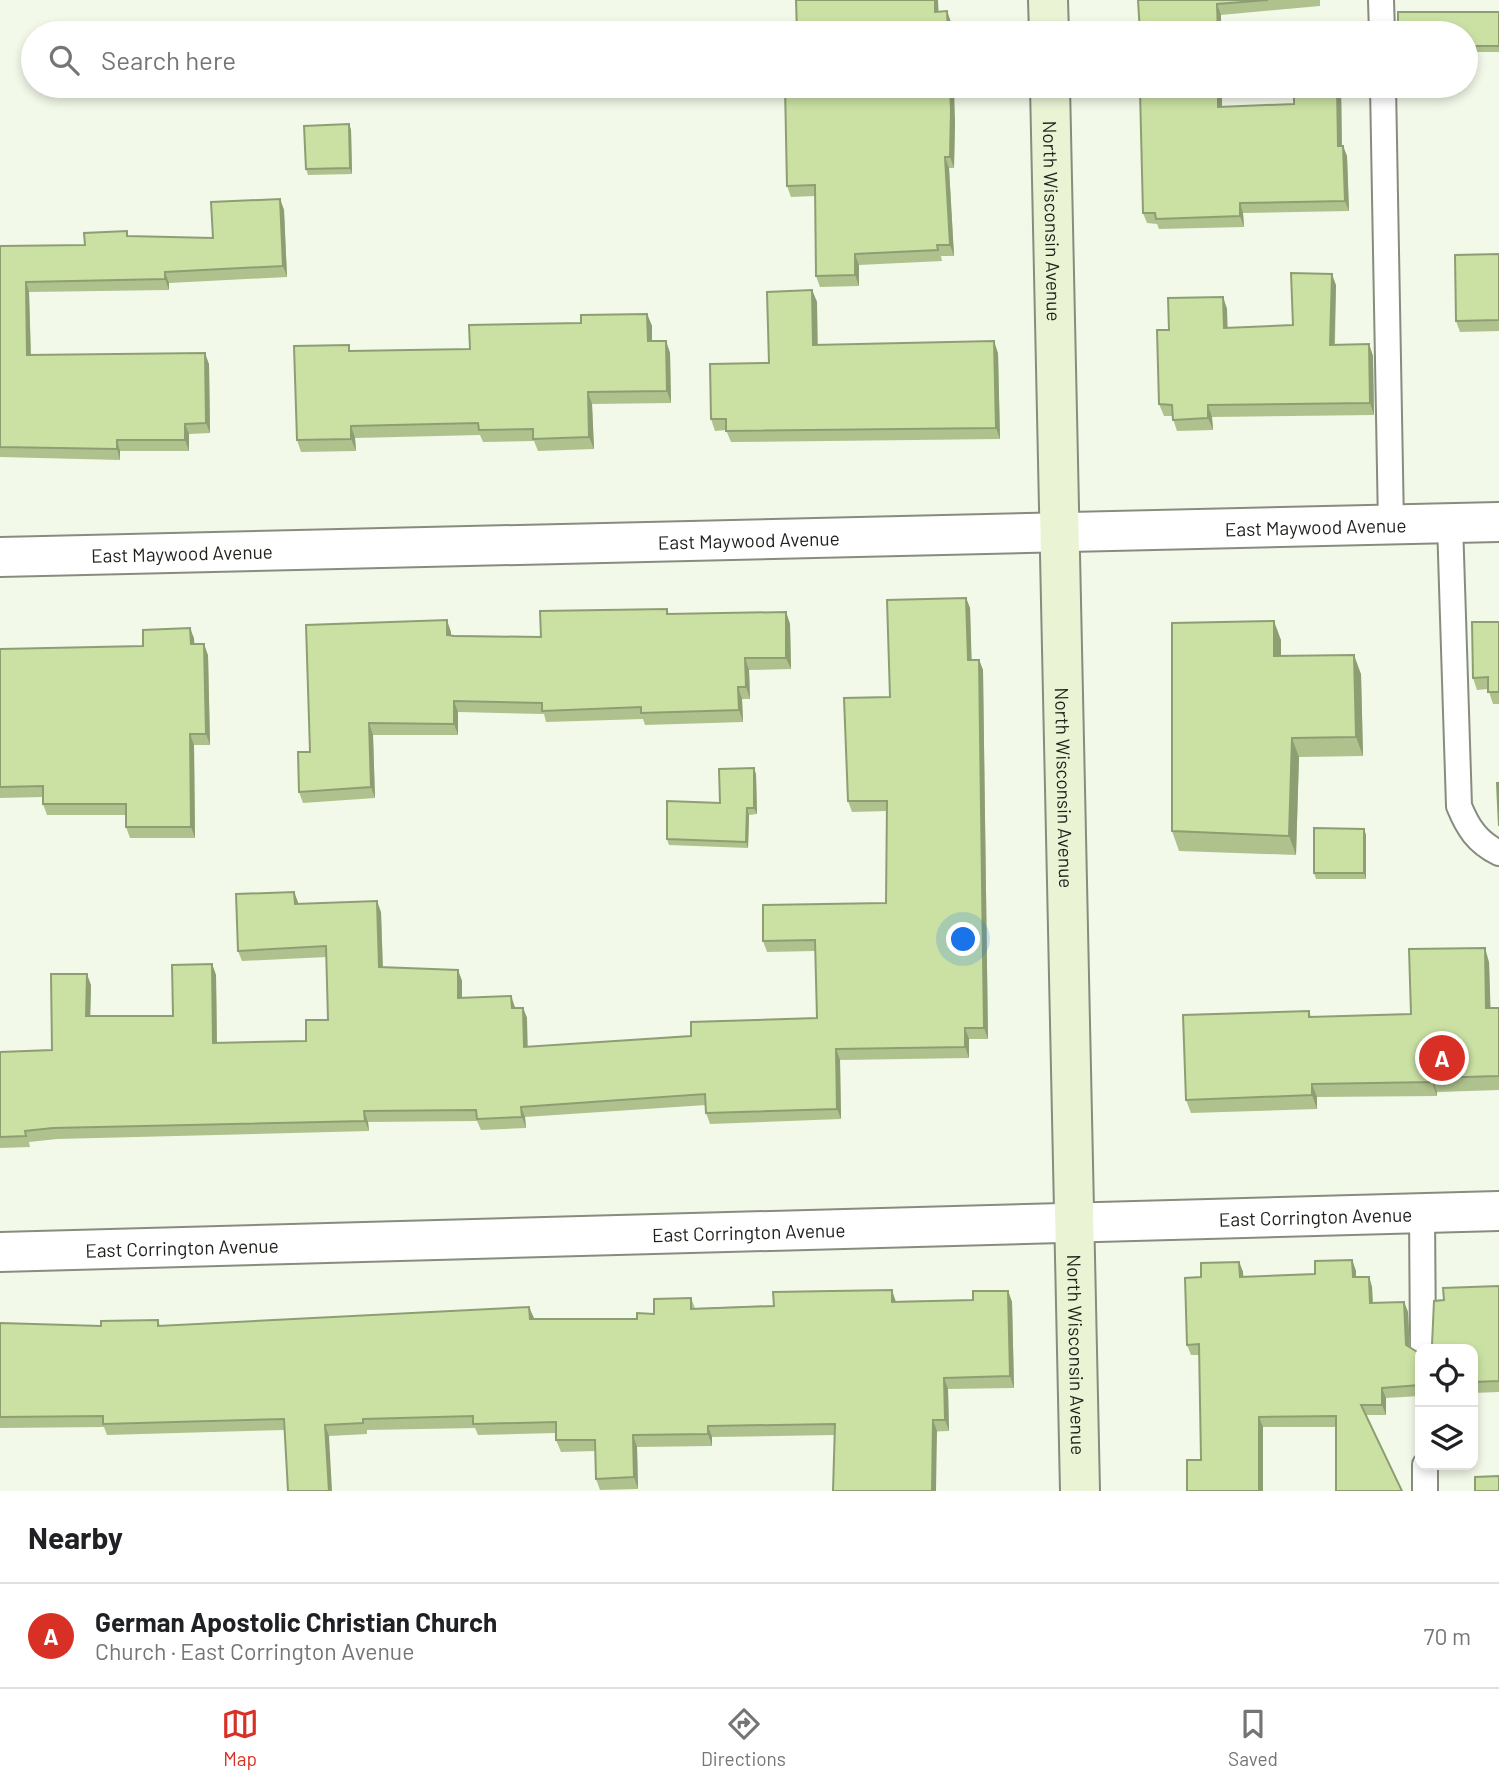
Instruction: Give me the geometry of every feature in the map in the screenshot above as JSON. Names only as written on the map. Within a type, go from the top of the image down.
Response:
[{"type":"street","points":[[1048,0],[1049,21]]},
{"type":"street","name":"North Wisconsin Avenue","points":[[1050,98],[1080,1491]]},
{"type":"street","name":"East Maywood Avenue","points":[[0,556],[1499,522]]},
{"type":"street","name":"East Corrington Avenue","points":[[0,1252],[1499,1211]]},
{"type":"lane","points":[[1381,0],[1382,21]]},
{"type":"lane","points":[[1383,98],[1391,524]]},
{"type":"lane","points":[[1450,523],[1459,806],[1469,828],[1483,845],[1499,853]]},
{"type":"lane","points":[[1422,1213],[1423,1344]]},
{"type":"lane","points":[[1425,1470],[1425,1491]]},
{"type":"building","points":[[796,0],[935,0],[935,12],[947,11],[947,21],[797,21]]},
{"type":"building","points":[[1138,0],[1268,0],[1217,4],[1218,21],[1139,21]]},
{"type":"building","points":[[1398,12],[1499,12],[1499,46],[1478,46],[1478,21],[1398,21]]},
{"type":"building","points":[[785,98],[950,98],[950,157],[945,157],[950,245],[937,245],[938,250],[855,254],[855,275],[816,276],[815,185],[787,186]]},
{"type":"building","points":[[1140,98],[1218,98],[1218,107],[1294,104],[1294,98],[1337,98],[1338,146],[1343,146],[1345,201],[1240,203],[1240,216],[1156,219],[1155,213],[1143,213]]},
{"type":"building","points":[[349,124],[350,168],[306,169],[304,126]]},
{"type":"building","points":[[280,199],[283,266],[165,272],[165,279],[26,282],[27,355],[205,353],[206,423],[185,424],[185,440],[117,440],[117,449],[0,447],[0,246],[85,245],[84,233],[127,231],[127,236],[213,238],[211,202]]},
{"type":"building","points":[[1499,254],[1499,320],[1456,321],[1455,255]]},
{"type":"building","points":[[1291,273],[1332,274],[1330,345],[1369,344],[1370,403],[1208,405],[1208,418],[1173,420],[1172,405],[1159,404],[1157,330],[1169,330],[1168,298],[1223,297],[1224,328],[1293,325]]},
{"type":"building","points":[[812,290],[813,345],[994,341],[996,428],[726,431],[726,419],[711,419],[710,364],[769,363],[767,292]]},
{"type":"building","points":[[647,314],[648,341],[666,341],[667,391],[588,392],[589,437],[533,439],[533,429],[479,430],[478,423],[351,426],[351,439],[297,440],[294,346],[349,345],[349,351],[470,349],[469,325],[581,323],[581,315]]},
{"type":"building","points":[[966,598],[968,660],[979,660],[984,1028],[965,1028],[965,1047],[836,1049],[837,1109],[706,1113],[705,1094],[521,1107],[522,1117],[477,1119],[476,1110],[364,1111],[365,1121],[53,1128],[25,1131],[26,1136],[0,1137],[0,1052],[52,1050],[51,974],[87,974],[86,1016],[173,1016],[172,965],[212,964],[213,1043],[306,1041],[306,1020],[328,1020],[326,946],[238,951],[236,894],[294,892],[295,904],[377,901],[379,967],[458,970],[458,998],[511,996],[512,1008],[523,1008],[524,1047],[691,1036],[691,1022],[817,1018],[815,940],[763,941],[763,905],[886,903],[887,801],[848,801],[844,698],[890,697],[887,600]]},
{"type":"building","points":[[667,609],[667,614],[786,612],[786,658],[745,658],[746,687],[738,687],[739,710],[641,713],[641,707],[542,711],[542,703],[454,701],[454,724],[369,723],[371,787],[299,792],[298,752],[310,752],[306,625],[447,620],[447,635],[541,637],[540,611]]},
{"type":"building","points":[[1274,621],[1274,656],[1354,655],[1356,737],[1292,738],[1289,836],[1172,831],[1172,623]]},
{"type":"building","points":[[1472,622],[1499,622],[1499,692],[1488,692],[1488,677],[1473,678]]},
{"type":"building","points":[[190,628],[191,644],[204,644],[206,734],[190,734],[191,827],[126,827],[126,804],[43,804],[43,786],[0,787],[0,649],[143,646],[143,630]]},
{"type":"building","points":[[754,768],[754,808],[747,808],[746,842],[667,839],[667,801],[720,803],[719,769]]},
{"type":"building","points":[[1497,783],[1499,783],[1499,826]]},
{"type":"building","points":[[1314,828],[1364,829],[1364,873],[1314,873]]},
{"type":"building","points":[[1485,948],[1486,1008],[1499,1008],[1499,1076],[1432,1078],[1432,1082],[1312,1084],[1312,1095],[1186,1100],[1183,1015],[1309,1011],[1309,1017],[1411,1014],[1409,949]]},
{"type":"building","points":[[1352,1260],[1353,1277],[1369,1277],[1370,1303],[1404,1302],[1406,1345],[1415,1351],[1415,1385],[1382,1388],[1382,1405],[1361,1405],[1402,1491],[1336,1491],[1336,1416],[1259,1417],[1259,1491],[1187,1491],[1187,1460],[1201,1460],[1199,1344],[1187,1345],[1185,1278],[1201,1277],[1201,1263],[1239,1262],[1240,1277],[1315,1274],[1315,1261]]},
{"type":"building","points":[[1499,1286],[1499,1381],[1478,1382],[1478,1344],[1432,1344],[1434,1301],[1444,1300],[1443,1288]]},
{"type":"building","points":[[892,1290],[892,1302],[973,1300],[973,1291],[1008,1291],[1010,1376],[944,1378],[945,1420],[933,1420],[932,1491],[833,1491],[835,1424],[708,1426],[708,1434],[633,1435],[634,1477],[596,1479],[595,1440],[556,1440],[556,1422],[473,1424],[473,1416],[363,1419],[363,1423],[325,1425],[329,1491],[288,1491],[284,1419],[103,1424],[103,1416],[0,1417],[0,1323],[101,1326],[101,1321],[158,1320],[158,1326],[529,1307],[530,1319],[637,1319],[637,1313],[654,1314],[654,1299],[691,1298],[691,1309],[774,1306],[773,1292]]},
{"type":"building","points":[[1499,1476],[1499,1491],[1475,1491],[1475,1477]]},
{"type":"place","name":"German Apostolic Christian Church","points":[[1442,1058]]}]
